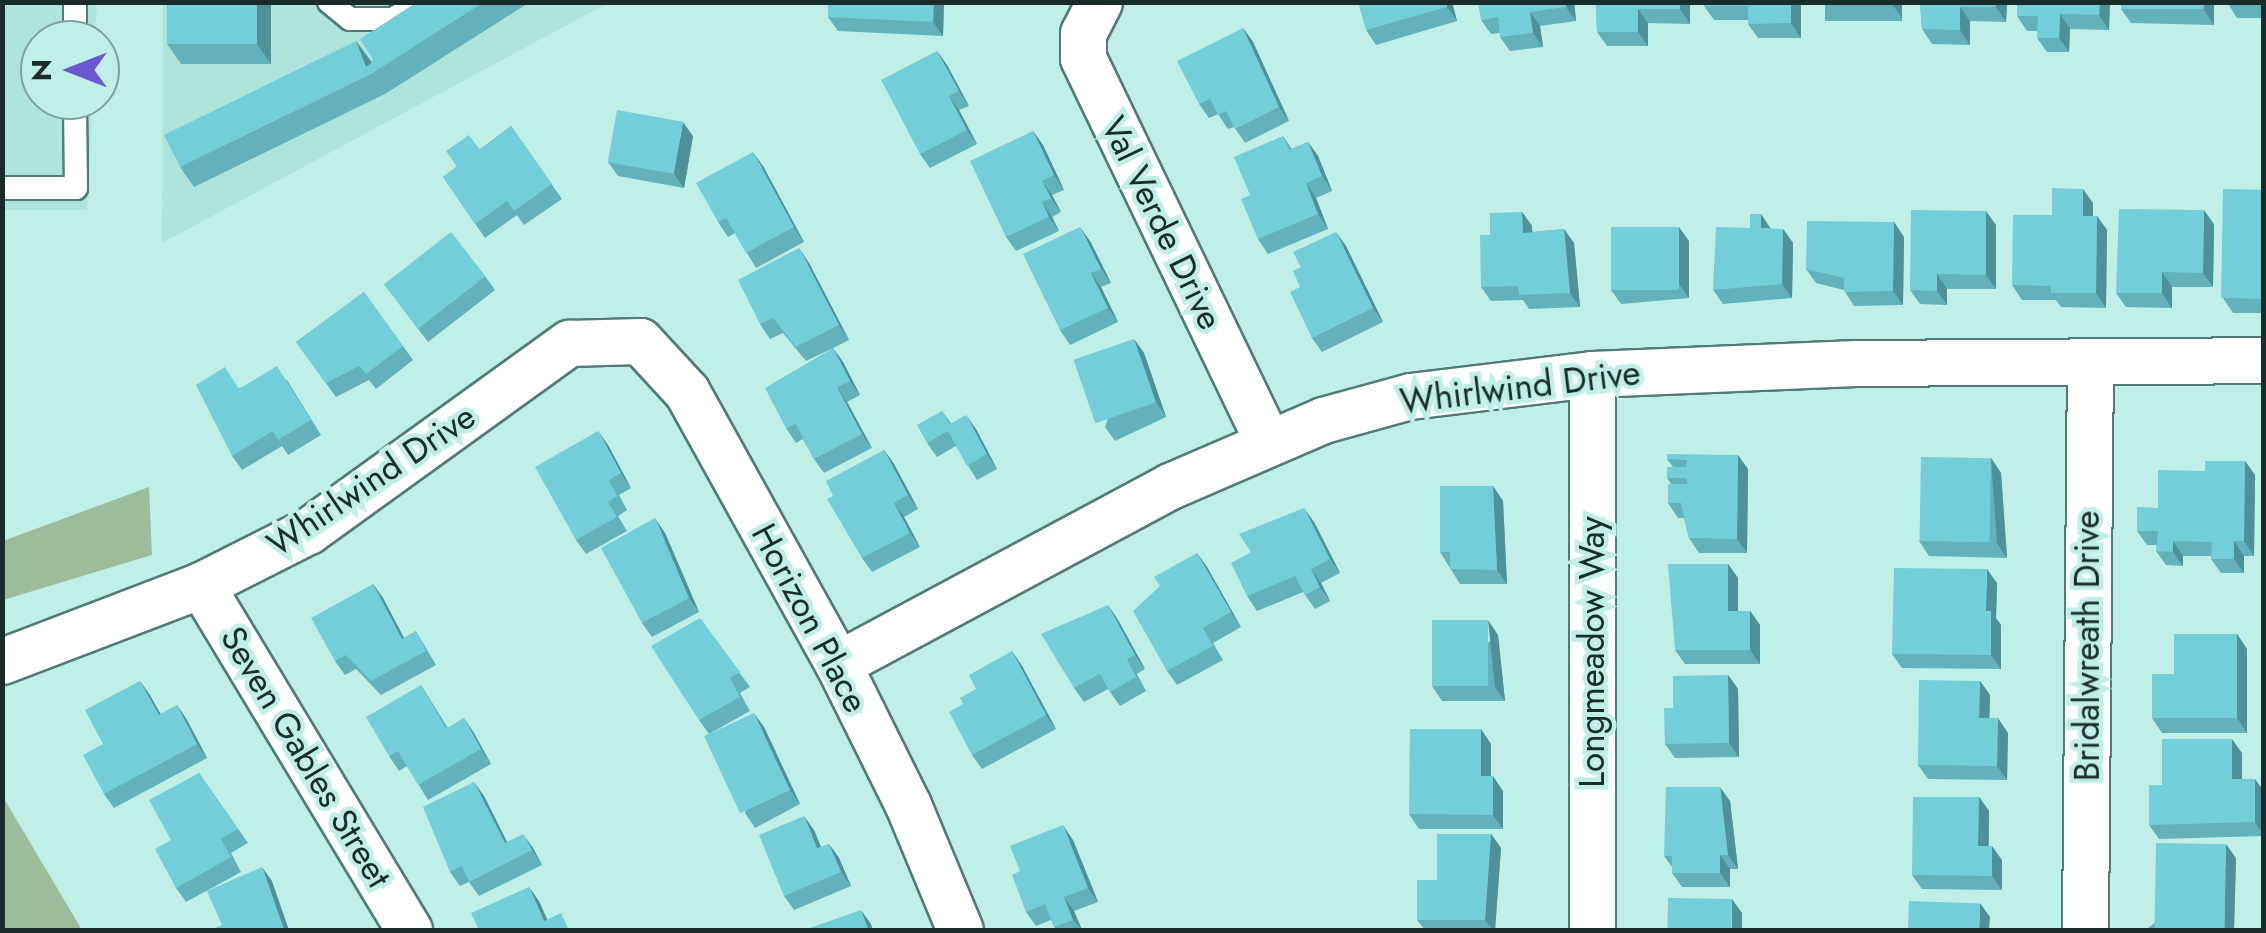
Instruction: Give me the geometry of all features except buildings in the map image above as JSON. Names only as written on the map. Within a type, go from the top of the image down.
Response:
[{"type":"street","name":"Val Verde Drive","points":[[1099,2],[1083,34],[1083,58],[1267,441]]},
{"type":"street","name":"Whirlwind Drive","points":[[2,660],[202,585],[308,531],[569,343],[620,339]]},
{"type":"street","name":"Horizon Place","points":[[620,339],[640,341],[659,355],[687,392],[838,664],[908,805],[960,930]]},
{"type":"street","name":"Whirlwind Drive","points":[[838,664],[1170,486],[1267,441],[1410,396],[1592,374],[2264,360]]},
{"type":"street","name":"Bridalwreath Drive","points":[[2085,930],[2090,362]]},
{"type":"street","name":"Longmeadow Way","points":[[1592,374],[1592,930]]},
{"type":"street","name":"Seven Gables Street","points":[[202,585],[409,930]]},
{"type":"lane","points":[[329,2],[350,19],[393,19],[418,2]]},
{"type":"lane","points":[[2,188],[76,188],[75,120]]},
{"type":"shaded area","points":[[2,3],[97,3],[96,20],[20,20],[20,120],[91,120],[87,210],[3,210]]},
{"type":"shaded area","points":[[163,3],[608,3],[162,243]]},
{"type":"green space","points":[[149,487],[152,555],[3,600],[3,541]]},
{"type":"green space","points":[[3,797],[82,930],[3,930]]}]
